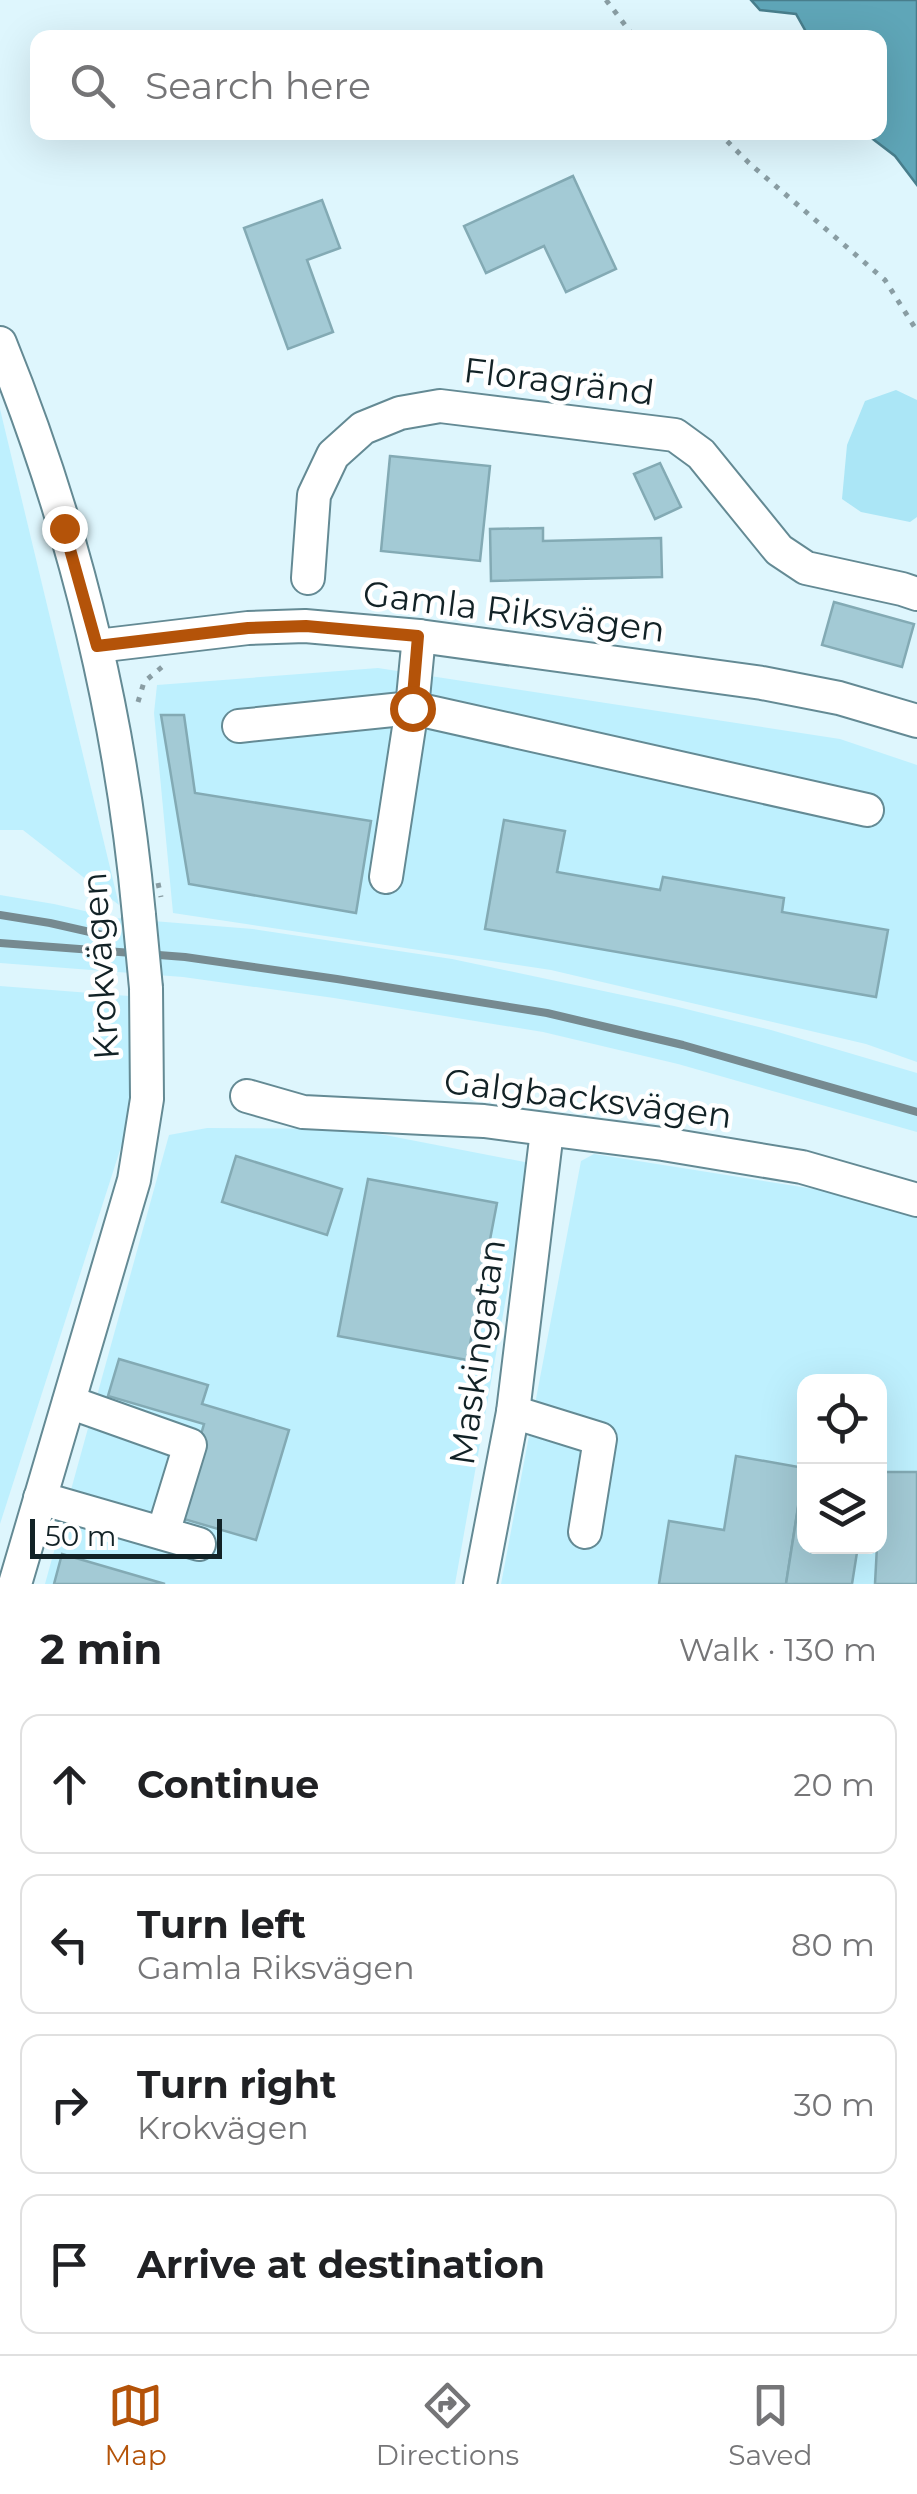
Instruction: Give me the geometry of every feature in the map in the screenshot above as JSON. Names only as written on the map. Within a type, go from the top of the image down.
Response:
[{"type":"street","name":"Krokvägen","points":[[0,343],[64,528],[97,646],[117,749],[146,988],[147,1099],[142,1140],[129,1197],[15,1584]]},
{"type":"street","name":"Floragränd","points":[[308,578],[314,495],[334,455],[363,428],[400,413],[440,406],[676,436],[701,454],[779,550],[792,559],[806,568],[917,594]]},
{"type":"street","name":"Gamla Riksvägen","points":[[97,646],[286,626],[418,636],[762,683],[839,698],[917,722]]},
{"type":"street","points":[[386,877],[412,708],[418,636]]},
{"type":"street","points":[[239,726],[412,708],[867,810]]},
{"type":"street","name":"Galgbacksvägen","points":[[247,1096],[302,1112],[484,1121],[663,1144],[802,1167],[917,1200]]},
{"type":"street","name":"Maskingatan","points":[[480,1584],[513,1412],[547,1131]]},
{"type":"street","points":[[70,1402],[190,1445],[163,1533]]},
{"type":"street","points":[[513,1412],[600,1439],[584,1532]]},
{"type":"street","points":[[40,1498],[199,1544]]},
{"type":"path","points":[[606,0],[629,30]]},
{"type":"path","points":[[726,140],[885,280],[917,331]]},
{"type":"shaded area","points":[[751,0],[917,0],[917,185],[895,156],[874,140],[887,140],[887,30],[805,30],[796,14],[760,10]]},
{"type":"shaded area","points":[[896,390],[917,400],[917,517],[910,522],[861,512],[842,499],[847,445],[865,401]]},
{"type":"shaded area","points":[[0,409],[119,905],[23,830],[0,830]]},
{"type":"shaded area","points":[[378,668],[840,739],[917,765],[917,1062],[866,1044],[551,970],[173,913],[154,713],[157,685]]},
{"type":"shaded area","points":[[0,895],[115,918],[253,929],[452,959],[771,1030],[917,1073],[917,1132],[678,1064],[543,1032],[183,977],[0,963]]},
{"type":"shaded area","points":[[0,986],[129,996],[129,1122],[0,1524]]},
{"type":"shaded area","points":[[207,1128],[354,1129],[530,1163],[455,1584],[45,1584],[169,1135]]},
{"type":"shaded area","points":[[594,1154],[884,1200],[917,1214],[917,1584],[501,1584],[581,1161]]},
{"type":"building","points":[[573,176],[616,269],[566,292],[544,246],[486,273],[464,226]]},
{"type":"building","points":[[322,200],[340,248],[307,260],[333,332],[288,349],[244,228]]},
{"type":"building","points":[[390,456],[490,466],[480,561],[381,551]]},
{"type":"building","points":[[660,463],[681,507],[655,519],[634,474]]},
{"type":"building","points":[[543,528],[543,541],[661,538],[662,577],[491,581],[490,529]]},
{"type":"building","points":[[834,602],[914,624],[902,667],[822,645]]},
{"type":"building","points":[[161,715],[184,715],[195,793],[371,821],[356,913],[189,884]]},
{"type":"building","points":[[504,820],[565,831],[557,872],[660,890],[663,877],[784,898],[782,912],[888,930],[876,997],[485,929]]},
{"type":"building","points":[[236,1156],[342,1189],[327,1235],[222,1202]]},
{"type":"building","points":[[368,1179],[497,1203],[467,1360],[338,1336]]},
{"type":"building","points":[[119,1359],[208,1385],[202,1404],[289,1430],[256,1540],[177,1517],[204,1424],[108,1396]]},
{"type":"building","points":[[736,1456],[797,1467],[797,1513],[786,1584],[659,1584],[669,1521],[724,1530]]},
{"type":"building","points":[[887,1472],[917,1472],[917,1584],[875,1584],[877,1554],[887,1554]]},
{"type":"building","points":[[797,1514],[797,1554],[857,1554],[852,1584],[786,1584]]},
{"type":"building","points":[[62,1554],[165,1584],[54,1584]]},
{"type":"railway","points":[[0,915],[112,937]]},
{"type":"railway","points":[[0,943],[185,957],[547,1013],[683,1045],[917,1112]]},
{"type":"route","points":[[64,528],[97,646],[248,628],[306,626],[418,636],[412,708]]}]
